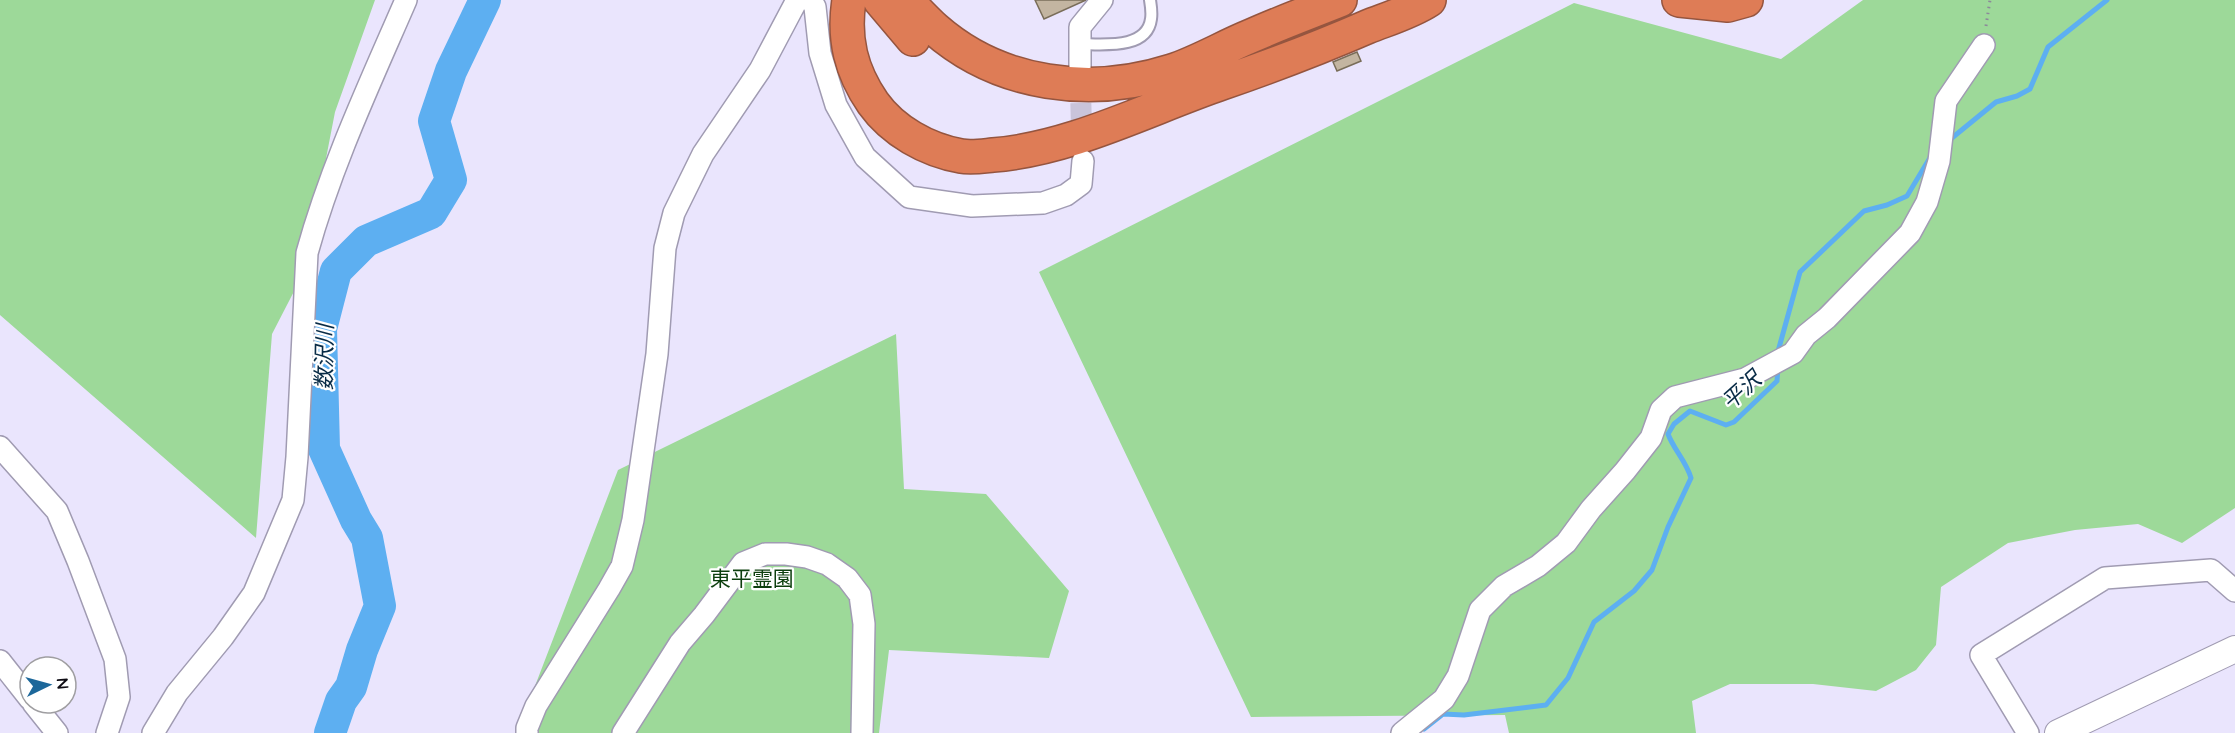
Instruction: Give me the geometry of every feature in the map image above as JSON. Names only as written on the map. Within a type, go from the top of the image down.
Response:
[{"type":"highway","points":[[849,0],[846,27],[850,57],[857,77],[879,111],[894,125],[926,145],[963,156],[1027,151],[1108,126],[1264,70],[1429,1]]},
{"type":"highway","points":[[880,0],[908,34],[949,67],[976,82],[1029,100],[1057,104],[1102,104],[1223,83]]},
{"type":"highway","points":[[906,0],[936,30],[966,52],[1011,73],[1038,81],[1070,84],[1102,84],[1171,71],[1340,0]]},
{"type":"highway","points":[[1679,0],[1728,2]]},
{"type":"street","points":[[153,733],[177,693],[223,637],[254,593],[293,500],[307,253],[352,124],[406,0]]},
{"type":"street","points":[[527,733],[536,706],[622,566],[635,508],[657,354],[665,248],[674,213],[703,154],[760,70],[797,0]]},
{"type":"street","points":[[812,0],[815,7],[820,53],[836,105],[865,157],[909,197],[972,206],[1043,203],[1066,195],[1081,184],[1083,161]]},
{"type":"street","points":[[1080,72],[1080,27],[1102,0]]},
{"type":"street","points":[[1402,733],[1444,699],[1458,676],[1480,610],[1504,586],[1538,566],[1566,543],[1591,508],[1651,438],[1661,410],[1675,397],[1745,379],[1793,353],[1806,335],[1827,318],[1910,233],[1927,202],[1939,161],[1946,101],[1984,45]]},
{"type":"street","points":[[0,447],[57,511],[87,583],[115,659],[119,697],[107,733]]},
{"type":"street","points":[[623,733],[680,643],[705,615],[743,563],[765,554],[807,557],[827,564],[847,578],[860,595],[864,624],[862,733]]},
{"type":"street","points":[[2028,733],[1981,655],[2105,578],[2211,570],[2235,591]]},
{"type":"street","points":[[2058,733],[2235,649]]},
{"type":"street","points":[[0,661],[18,684]]},
{"type":"street","points":[[43,715],[57,733]]},
{"type":"lane","points":[[1080,44],[1134,41],[1143,36],[1152,18],[1150,0]]},
{"type":"path","points":[[1984,45],[1990,0]]},
{"type":"green space","points":[[0,0],[375,0],[335,112],[304,272],[272,334],[256,538],[0,315]]},
{"type":"green space","points":[[1863,0],[2235,0],[2235,508],[2182,543],[2138,524],[2075,530],[2008,543],[1941,587],[1936,645],[1916,670],[1876,691],[1813,684],[1730,684],[1692,701],[1696,733],[1509,733],[1505,715],[1251,717],[1039,272],[1574,3],[1781,59]]},
{"type":"green space","name":"東平霊園","points":[[896,334],[904,489],[986,494],[1069,591],[1049,658],[889,650],[879,733],[525,733],[525,712],[618,470]]},
{"type":"building","points":[[1035,0],[1086,0],[1044,19]]},
{"type":"building","points":[[1357,52],[1361,61],[1337,71],[1333,62]]},
{"type":"waterway","name":"数沢川","points":[[330,733],[341,701],[351,687],[362,650],[380,606],[367,538],[356,520],[324,449],[321,329],[336,271],[366,241],[431,213],[451,180],[434,121],[451,71],[485,0]]},
{"type":"waterway","name":"平沢","points":[[1947,142],[1996,102],[2017,96],[2030,89],[2048,47],[2107,0]]},
{"type":"waterway","name":"平沢","points":[[1777,355],[1800,272],[1864,211],[1887,205],[1907,196],[1931,156]]},
{"type":"waterway","name":"平沢","points":[[1424,729],[1443,714],[1464,715],[1546,705],[1568,678],[1594,622],[1634,591],[1652,570],[1668,527],[1691,478],[1668,434],[1674,424],[1690,411],[1726,425],[1734,422],[1777,381],[1778,367]]},
{"type":"tunnel","points":[[1080,72],[1082,146]]}]
